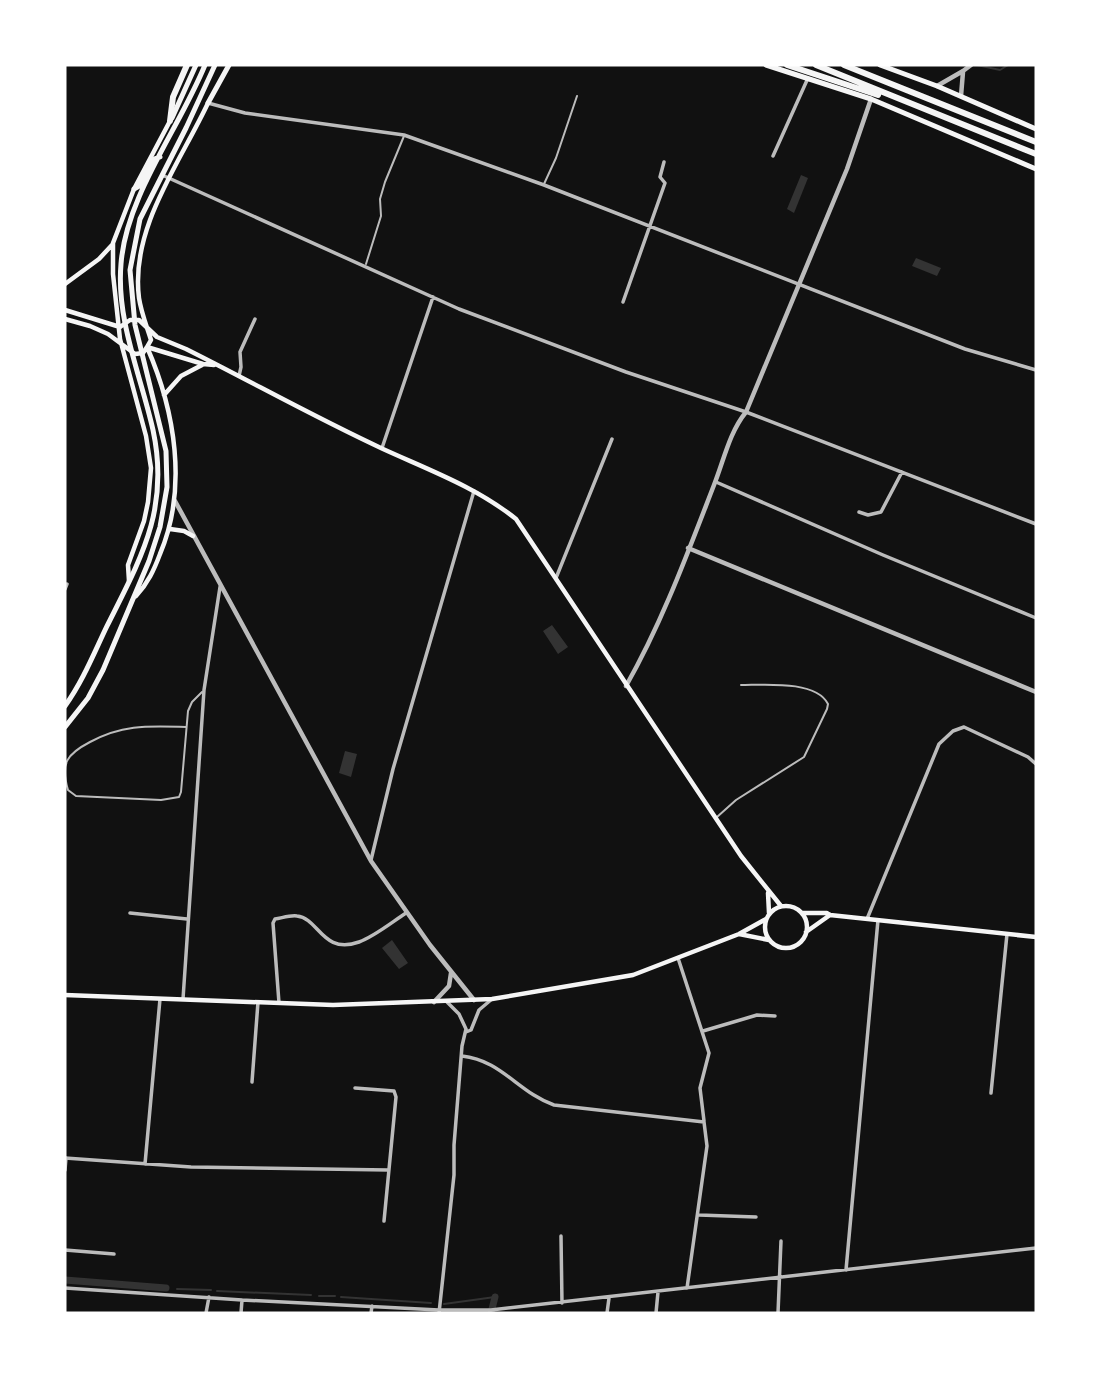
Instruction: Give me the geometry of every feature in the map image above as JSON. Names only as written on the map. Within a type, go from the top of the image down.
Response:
[{"type":"highway","points":[[170,121],[173,97],[187,65]]},
{"type":"highway","points":[[787,65],[936,114]]},
{"type":"highway","points":[[816,65],[1036,154]]},
{"type":"highway","points":[[844,65],[1036,142]]},
{"type":"main road","points":[[65,285],[99,259],[113,243],[135,189],[196,65]]},
{"type":"main road","points":[[65,706],[80,683],[129,582],[146,544],[156,509],[158,467],[152,428],[122,302],[121,265],[129,221],[139,197],[205,65]]},
{"type":"main road","points":[[65,727],[94,688],[155,545],[164,509],[167,469],[164,439],[135,325],[130,271],[140,219],[215,65]]},
{"type":"main road","points":[[65,319],[108,334],[135,354],[143,353],[148,347],[151,340],[139,299],[141,254],[149,220],[229,65]]},
{"type":"main road","points":[[766,65],[871,99],[1036,169]]},
{"type":"main road","points":[[777,65],[793,73]]},
{"type":"main road","points":[[880,65],[937,86],[1036,129]]},
{"type":"main road","points":[[135,189],[154,159],[160,158]]},
{"type":"main road","points":[[113,243],[115,302],[120,339],[146,436],[151,468],[151,488],[144,521],[127,569],[129,582]]},
{"type":"main road","points":[[65,310],[120,327]]},
{"type":"main road","points":[[120,327],[130,320],[139,320],[157,337],[474,491],[516,519],[768,893],[780,906],[796,908],[806,919],[804,938],[794,946],[781,947],[770,941],[739,934]]},
{"type":"main road","points":[[134,598],[150,579],[170,529],[175,500],[175,456],[164,395],[148,347]]},
{"type":"main road","points":[[148,347],[215,366]]},
{"type":"main road","points":[[164,395],[181,376],[202,364]]},
{"type":"main road","points":[[170,529],[184,531],[193,536]]},
{"type":"main road","points":[[768,893],[766,934],[770,941]]},
{"type":"main road","points":[[65,995],[373,1005],[492,999],[633,975],[739,934],[780,906]]},
{"type":"main road","points":[[802,913],[827,912],[830,915],[1036,937]]},
{"type":"main road","points":[[806,932],[830,915]]},
{"type":"street","points":[[937,86],[967,68]]},
{"type":"street","points":[[961,96],[967,68]]},
{"type":"street","points":[[773,156],[808,78]]},
{"type":"street","points":[[626,686],[639,663],[716,482],[735,426],[746,412],[847,169],[871,99]]},
{"type":"street","points":[[208,103],[245,113],[404,135],[544,185],[965,349],[1036,369]]},
{"type":"street","points":[[623,302],[651,227],[650,221],[666,183],[660,177],[664,162]]},
{"type":"street","points":[[162,175],[433,296],[581,355],[746,412],[1036,524]]},
{"type":"street","points":[[382,448],[433,296]]},
{"type":"street","points":[[239,376],[240,352],[256,319]]},
{"type":"street","points":[[556,578],[612,439]]},
{"type":"street","points":[[859,512],[873,515],[881,512],[902,472]]},
{"type":"street","points":[[716,482],[1036,618]]},
{"type":"street","points":[[371,861],[393,769],[474,491]]},
{"type":"street","points":[[175,500],[371,861],[474,1000]]},
{"type":"street","points":[[688,548],[1036,692]]},
{"type":"street","points":[[65,589],[67,584]]},
{"type":"street","points":[[183,999],[204,690],[220,587]]},
{"type":"street","points":[[867,919],[928,769],[943,740],[956,728],[964,727],[1028,757],[1036,764]]},
{"type":"street","points":[[130,912],[187,919]]},
{"type":"street","points":[[279,1003],[273,923],[275,919],[298,916],[305,918],[324,939],[343,944],[361,941],[407,913]]},
{"type":"street","points":[[846,1270],[878,920]]},
{"type":"street","points":[[991,1093],[1007,934]]},
{"type":"street","points":[[678,958],[709,1053],[700,1088],[707,1146],[687,1288]]},
{"type":"street","points":[[433,1002],[449,986],[451,972]]},
{"type":"street","points":[[145,1164],[160,998]]},
{"type":"street","points":[[464,1033],[471,1030],[475,1016],[492,999]]},
{"type":"street","points":[[252,1082],[258,1002]]},
{"type":"street","points":[[439,1312],[466,1029],[463,1019],[447,1002]]},
{"type":"street","points":[[702,1031],[757,1014],[775,1016]]},
{"type":"street","points":[[462,1056],[485,1060],[537,1097],[554,1105],[704,1122]]},
{"type":"street","points":[[355,1088],[395,1093],[384,1221]]},
{"type":"street","points":[[65,1170],[65,1158],[191,1167],[388,1170]]},
{"type":"street","points":[[699,1215],[756,1217]]},
{"type":"street","points":[[561,1236],[562,1303]]},
{"type":"street","points":[[778,1313],[781,1241]]},
{"type":"street","points":[[65,1288],[439,1312],[562,1303],[1036,1248]]},
{"type":"street","points":[[65,1250],[114,1254]]},
{"type":"street","points":[[656,1313],[659,1292]]},
{"type":"street","points":[[206,1313],[209,1297]]},
{"type":"street","points":[[607,1313],[609,1297]]},
{"type":"street","points":[[241,1313],[242,1300]]},
{"type":"street","points":[[371,1313],[372,1306]]},
{"type":"lane","points":[[544,185],[577,96]]},
{"type":"lane","points":[[366,266],[381,216],[380,199],[404,135]]},
{"type":"lane","points":[[716,818],[736,800],[804,757],[828,704],[822,695],[796,686],[741,685]]},
{"type":"lane","points":[[186,727],[129,727],[105,733],[71,753],[66,766],[68,790],[76,796],[161,800],[179,797],[188,711],[192,702],[204,690]]},
{"type":"shaded area","points":[[801,175],[808,178],[794,213],[787,209]]},
{"type":"shaded area","points":[[916,258],[941,268],[937,276],[912,266]]},
{"type":"shaded area","points":[[552,625],[568,647],[558,654],[543,631]]},
{"type":"shaded area","points":[[345,751],[357,754],[351,777],[339,773]]},
{"type":"shaded area","points":[[392,940],[408,963],[399,969],[382,948]]},
{"type":"waterway","points":[[977,65],[1000,70],[1008,65]]},
{"type":"waterway","points":[[65,1280],[166,1288]]},
{"type":"waterway","points":[[177,1289],[211,1290]]},
{"type":"waterway","points":[[217,1291],[311,1295]]},
{"type":"waterway","points":[[319,1296],[335,1296]]},
{"type":"waterway","points":[[341,1297],[431,1303]]},
{"type":"waterway","points":[[444,1304],[495,1297]]},
{"type":"waterway","points":[[491,1313],[495,1297]]}]
